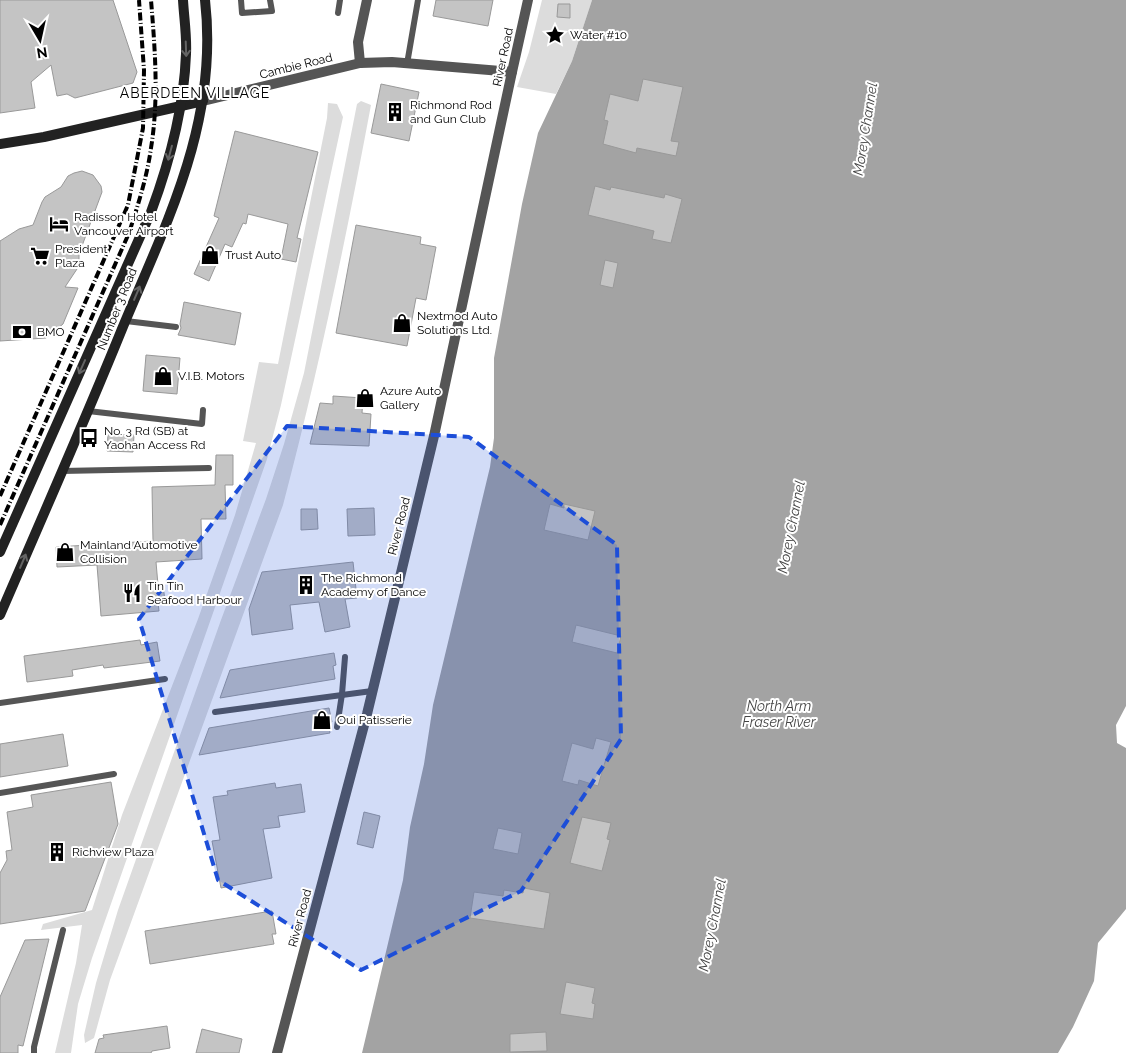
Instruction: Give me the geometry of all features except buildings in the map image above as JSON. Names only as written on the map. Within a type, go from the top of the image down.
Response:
[{"type":"main road","name":"Number 3 Road","points":[[0,552],[151,212],[164,178],[181,105],[187,53],[183,0]]},
{"type":"main road","name":"Number 3 Road","points":[[1,608],[88,411],[180,191],[203,101],[208,62],[205,0]]},
{"type":"main road","name":"Cambie Road","points":[[0,144],[44,137],[203,101]]},
{"type":"street","points":[[360,63],[358,42],[367,0]]},
{"type":"street","name":"River Road","points":[[277,1053],[372,691],[434,436],[528,0]]},
{"type":"street","name":"Cambie Road","points":[[203,101],[360,63],[407,64],[512,72]]},
{"type":"lane","points":[[241,0],[242,13],[272,11],[270,0]]},
{"type":"lane","points":[[338,13],[340,0]]},
{"type":"lane","points":[[407,64],[418,0]]},
{"type":"lane","points":[[126,321],[176,327]]},
{"type":"lane","points":[[88,411],[202,424],[203,410]]},
{"type":"lane","points":[[62,471],[209,468]]},
{"type":"lane","points":[[337,727],[345,657]]},
{"type":"lane","points":[[0,703],[165,679]]},
{"type":"lane","points":[[215,712],[372,691]]},
{"type":"lane","points":[[0,793],[114,774]]},
{"type":"lane","points":[[34,1053],[63,930]]},
{"type":"highlighted area","points":[[287,426],[469,437],[617,545],[621,739],[521,891],[361,970],[218,880],[139,619]]},
{"type":"shaded area","points":[[542,0],[592,0],[572,61],[556,94],[517,87],[529,52]]},
{"type":"shaded area","points":[[361,101],[371,105],[320,356],[283,505],[110,980],[94,1038],[85,1043],[84,1035],[96,983],[118,910],[284,444],[304,373],[357,104]]},
{"type":"shaded area","points":[[328,103],[337,104],[343,117],[281,405],[267,459],[92,958],[78,1004],[71,1053],[55,1053],[76,963],[82,925],[41,930],[43,924],[92,910],[122,815],[198,619],[235,515],[256,443],[243,441],[259,362],[278,364],[327,118]]},
{"type":"water","name":"North Arm Fraser River","points":[[592,0],[1126,0],[1126,706],[1116,725],[1117,743],[1126,748],[1126,909],[1098,943],[1094,981],[1073,1027],[1058,1053],[362,1053],[403,880],[410,827],[424,764],[433,705],[490,467],[494,438],[494,358],[522,204],[538,133],[572,61]]},
{"type":"railway","points":[[0,496],[128,205],[143,128],[144,70],[139,0]]},
{"type":"railway","points":[[0,525],[129,233],[139,201],[149,159],[155,111],[155,55],[151,0]]},
{"type":"place","name":"Water #10","points":[[555,35]]},
{"type":"place","name":"Richmond Rod and Gun Club","points":[[395,112]]},
{"type":"place","name":"Radisson Hotel Vancouver Airport","points":[[59,224]]},
{"type":"place","name":"Trust Auto","points":[[210,255]]},
{"type":"place","name":"President Plaza","points":[[40,256]]},
{"type":"place","name":"Nextmod Auto Solutions Ltd.","points":[[402,323]]},
{"type":"place","name":"BMO","points":[[22,332]]},
{"type":"place","name":"V.I.B. Motors","points":[[163,376]]},
{"type":"place","name":"Azure Auto Gallery","points":[[365,398]]},
{"type":"place","name":"No. 3 Rd (SB) at Yaohan Access Rd","points":[[89,438]]},
{"type":"place","name":"Mainland Automotive Collision","points":[[65,552]]},
{"type":"place","name":"The Richmond Academy of Dance","points":[[306,585]]},
{"type":"place","name":"Tin Tin Seafood Harbour","points":[[132,593]]},
{"type":"place","name":"Oui Patisserie","points":[[322,720]]},
{"type":"place","name":"Richview Plaza","points":[[57,852]]},
{"type":"district","name":"ABERDEEN VILLAGE","points":[[195,93]]},
{"type":"water label","name":"Morey Channel","points":[[865,129]]},
{"type":"water label","name":"Morey Channel","points":[[791,527]]},
{"type":"water label","name":"Morey Channel","points":[[712,925]]}]
